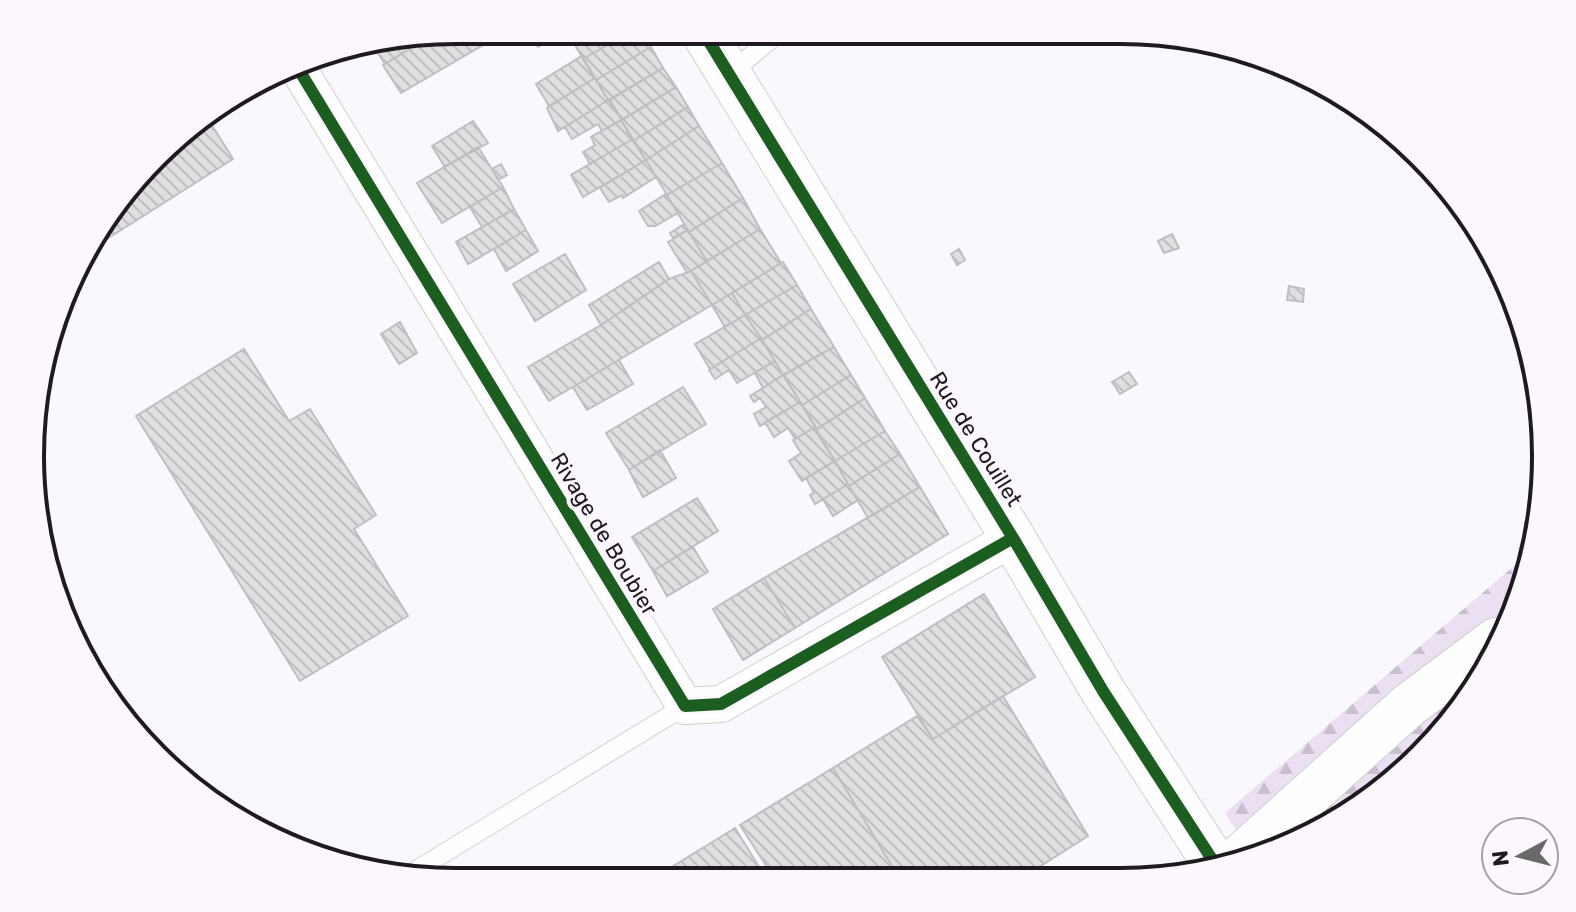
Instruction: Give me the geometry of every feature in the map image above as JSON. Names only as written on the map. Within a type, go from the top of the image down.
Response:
[{"type":"main road","name":"Rue de Couillet","points":[[710,44],[1013,538],[1103,691],[1211,858]]},
{"type":"main road","points":[[1252,846],[1409,705],[1484,649]]},
{"type":"street","name":"Rivage de Boubier","points":[[301,74],[685,706]]},
{"type":"street","points":[[685,706],[721,704],[1013,538]]},
{"type":"lane","points":[[728,75],[765,44]]},
{"type":"lane","points":[[423,866],[685,706]]},
{"type":"green space","points":[[1518,563],[1501,614],[1463,685],[1430,728],[1392,766],[1326,813],[1278,837],[1247,848],[1225,813]]},
{"type":"building","points":[[485,44],[401,93],[383,65],[413,47]]},
{"type":"building","points":[[574,44],[609,44],[583,59]]},
{"type":"building","points":[[609,44],[649,44],[651,47],[596,80],[583,59]]},
{"type":"building","points":[[413,47],[385,64],[377,52]]},
{"type":"building","points":[[651,47],[663,68],[608,100],[596,80]]},
{"type":"building","points":[[582,56],[595,78],[549,106],[536,84]]},
{"type":"building","points":[[663,68],[676,87],[622,120],[610,100]]},
{"type":"building","points":[[595,78],[608,100],[558,131],[547,108]]},
{"type":"building","points":[[676,87],[688,107],[633,141],[621,120]]},
{"type":"building","points":[[608,100],[622,120],[602,131],[598,124],[572,139],[565,127]]},
{"type":"building","points":[[688,107],[699,126],[646,160],[633,141]]},
{"type":"building","points":[[621,120],[633,139],[590,164],[583,152],[595,145],[591,137]]},
{"type":"building","points":[[473,121],[488,143],[445,167],[432,146]]},
{"type":"building","points":[[211,124],[233,159],[105,240],[146,184],[184,146]]},
{"type":"building","points":[[699,126],[722,163],[667,195],[646,160]]},
{"type":"building","points":[[633,139],[646,160],[583,197],[571,175]]},
{"type":"building","points":[[478,147],[503,187],[442,223],[417,183]]},
{"type":"building","points":[[646,160],[656,177],[623,198],[622,195],[609,202],[600,188]]},
{"type":"building","points":[[722,163],[743,198],[689,232],[667,195]]},
{"type":"building","points":[[501,164],[507,175],[498,180],[492,169]]},
{"type":"building","points":[[503,187],[514,209],[482,227],[470,207]]},
{"type":"building","points":[[666,194],[678,213],[655,226],[648,226],[639,211]]},
{"type":"building","points":[[743,198],[760,229],[707,261],[689,232]]},
{"type":"building","points":[[514,209],[526,230],[468,264],[456,242]]},
{"type":"building","points":[[684,224],[688,230],[673,238],[670,233]]},
{"type":"building","points":[[760,229],[781,263],[712,305],[691,271]]},
{"type":"building","points":[[526,230],[538,251],[506,271],[494,249]]},
{"type":"building","points":[[688,230],[707,261],[687,273],[668,242]]},
{"type":"building","points":[[1172,234],[1179,248],[1164,253],[1158,241]]},
{"type":"building","points":[[959,249],[965,260],[957,265],[951,254]]},
{"type":"building","points":[[565,254],[586,290],[535,321],[513,284]]},
{"type":"building","points":[[659,262],[669,279],[601,325],[589,305]]},
{"type":"building","points":[[783,262],[797,285],[745,315],[732,293]]},
{"type":"building","points":[[691,271],[712,305],[549,401],[528,367],[601,325],[669,279]]},
{"type":"building","points":[[797,285],[811,309],[762,340],[745,315]]},
{"type":"building","points":[[1289,286],[1304,289],[1303,302],[1287,300]]},
{"type":"building","points":[[732,293],[745,315],[725,327],[712,305]]},
{"type":"building","points":[[811,309],[834,347],[783,375],[762,340]]},
{"type":"building","points":[[745,315],[761,338],[710,369],[695,344]]},
{"type":"building","points":[[400,322],[417,353],[399,364],[381,334]]},
{"type":"building","points":[[761,338],[775,361],[737,383],[729,370],[715,379],[709,370]]},
{"type":"building","points":[[834,347],[851,375],[802,405],[784,375]]},
{"type":"building","points":[[244,349],[289,421],[310,409],[376,515],[354,529],[408,616],[300,681],[136,416]]},
{"type":"building","points":[[619,360],[633,384],[587,410],[573,387]]},
{"type":"building","points":[[775,361],[783,375],[763,388],[755,373]]},
{"type":"building","points":[[1129,372],[1137,384],[1120,394],[1112,382]]},
{"type":"building","points":[[783,375],[800,402],[760,426],[754,414],[766,407],[760,398],[754,402],[750,396]]},
{"type":"building","points":[[851,375],[865,398],[817,429],[802,405]]},
{"type":"building","points":[[683,387],[706,424],[629,470],[606,433]]},
{"type":"building","points":[[865,398],[885,431],[835,461],[815,430]]},
{"type":"building","points":[[800,402],[815,427],[795,439],[788,428],[774,437],[765,422]]},
{"type":"building","points":[[815,427],[835,461],[802,481],[789,461],[801,453],[793,440]]},
{"type":"building","points":[[885,431],[900,454],[849,486],[835,461]]},
{"type":"building","points":[[660,450],[676,478],[643,497],[629,470]]},
{"type":"building","points":[[900,454],[920,487],[868,518],[849,486]]},
{"type":"building","points":[[835,461],[848,484],[815,504],[810,495],[814,493],[806,478]]},
{"type":"building","points":[[848,484],[858,500],[833,516],[823,499]]},
{"type":"building","points":[[920,487],[948,534],[795,628],[764,578]]},
{"type":"building","points":[[697,498],[718,531],[653,571],[632,537]]},
{"type":"building","points":[[693,547],[708,572],[667,596],[653,571]]},
{"type":"building","points":[[764,578],[795,628],[743,660],[713,609]]},
{"type":"building","points":[[984,594],[1035,677],[933,739],[882,657]]},
{"type":"building","points":[[1003,696],[1088,836],[1038,868],[893,868],[833,768],[917,716],[933,739]]},
{"type":"building","points":[[833,768],[893,868],[768,868],[740,825]]},
{"type":"building","points":[[735,828],[760,868],[670,868]]},
{"type":"cycle path","points":[[711,44],[1103,691],[1211,858]]},
{"type":"cycle path","points":[[301,74],[685,706],[721,704],[1013,538]]}]
